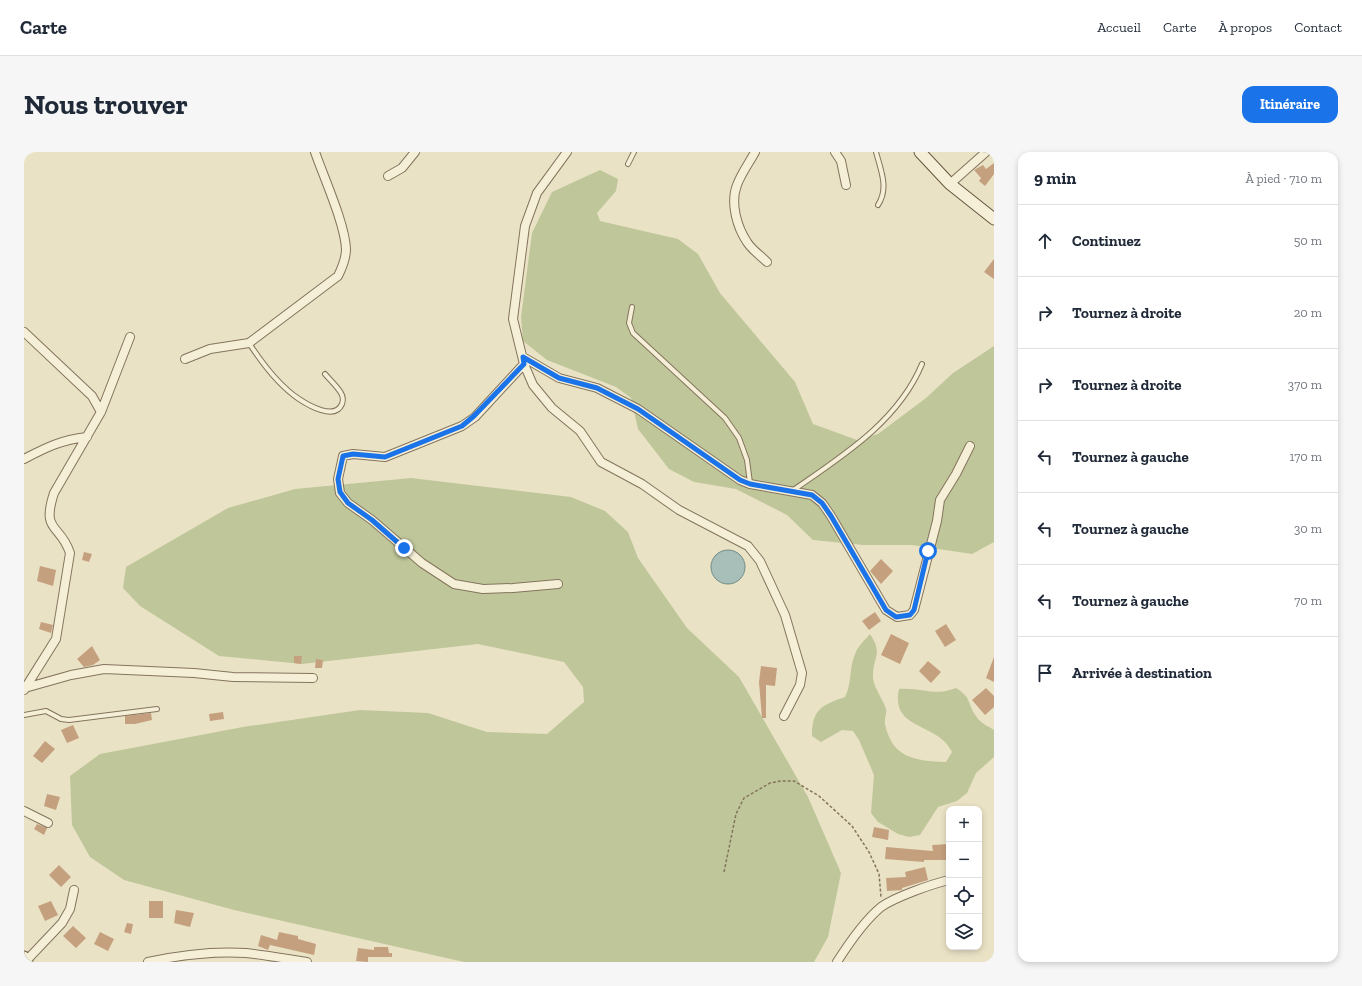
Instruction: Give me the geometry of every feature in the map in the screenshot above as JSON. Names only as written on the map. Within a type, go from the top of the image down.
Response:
[{"type":"street","points":[[185,359],[210,349],[249,343],[338,276],[344,265],[346,251],[344,235],[315,152]]},
{"type":"street","points":[[388,176],[402,168],[415,152]]},
{"type":"street","points":[[567,152],[537,193],[525,226],[513,319],[523,361],[533,384],[552,408],[580,431],[601,462],[642,484],[679,510],[748,546],[760,561],[785,615],[802,673],[800,685],[784,716]]},
{"type":"street","points":[[755,152],[737,185],[734,197],[734,206],[741,230],[747,243],[767,262]]},
{"type":"street","points":[[835,152],[843,167],[846,185]]},
{"type":"street","points":[[920,152],[950,184],[994,219]]},
{"type":"street","points":[[950,184],[986,152]]},
{"type":"street","points":[[24,332],[92,396],[101,412]]},
{"type":"street","points":[[25,689],[56,639],[70,553],[67,543],[50,522],[50,508],[54,494],[101,412],[130,337]]},
{"type":"street","points":[[523,361],[559,378],[597,388],[638,409],[740,480],[750,484],[812,495],[822,503],[831,516],[886,610],[896,617],[910,615],[914,610],[937,521],[940,500],[959,469],[970,446]]},
{"type":"street","points":[[523,361],[474,416],[462,426],[385,457],[353,454],[343,456],[338,479],[340,492],[348,503],[372,520],[422,563],[454,584],[483,588],[513,588],[558,584]]},
{"type":"street","points":[[24,459],[61,441],[87,437]]},
{"type":"street","points":[[25,689],[71,675],[104,669],[194,673],[233,677],[313,678]]},
{"type":"street","points":[[24,811],[48,823]]},
{"type":"street","points":[[837,962],[854,935],[882,907],[921,888],[946,881]]},
{"type":"street","points":[[26,960],[62,923],[70,909],[74,890]]},
{"type":"street","points":[[148,962],[175,956],[220,953],[246,954],[307,962]]},
{"type":"lane","points":[[628,164],[634,152]]},
{"type":"lane","points":[[876,152],[884,186],[884,196],[878,205]]},
{"type":"lane","points":[[632,308],[629,323],[633,334],[725,418],[739,438],[747,460],[750,484]]},
{"type":"lane","points":[[249,343],[262,364],[298,398],[326,412],[332,412],[341,407],[343,401],[342,394],[325,374]]},
{"type":"lane","points":[[791,492],[844,454],[880,424],[903,399],[922,364]]},
{"type":"lane","points":[[24,715],[46,712],[61,719],[69,720],[157,709]]},
{"type":"path","points":[[724,872],[736,814],[744,798],[770,783],[794,781],[819,796],[852,826],[869,852],[879,874],[882,907]]},
{"type":"green space","points":[[600,170],[618,179],[616,191],[597,213],[600,221],[678,239],[698,254],[720,293],[795,382],[813,424],[857,440],[878,434],[926,398],[953,373],[994,346],[994,542],[972,554],[912,545],[863,545],[813,540],[787,515],[736,489],[694,482],[669,469],[638,429],[631,398],[616,387],[547,360],[523,341],[521,317],[532,233],[552,192]]},
{"type":"green space","points":[[411,478],[571,497],[605,511],[628,532],[638,558],[687,628],[739,677],[808,797],[841,873],[828,937],[814,962],[464,962],[234,910],[124,880],[90,857],[72,825],[70,776],[100,754],[243,727],[360,710],[428,713],[487,732],[547,734],[584,702],[583,687],[564,662],[478,644],[302,664],[219,656],[140,606],[123,588],[126,567],[228,508],[295,489]]},
{"type":"green space","points":[[870,634],[877,652],[873,678],[886,709],[885,722],[888,735],[899,751],[915,759],[946,762],[952,752],[946,743],[937,736],[905,717],[900,710],[898,701],[899,689],[941,692],[956,688],[965,695],[978,718],[994,730],[994,757],[976,773],[967,793],[957,801],[938,807],[920,835],[909,837],[898,834],[878,822],[871,813],[874,775],[859,740],[853,731],[842,730],[821,742],[812,736],[814,720],[820,709],[845,697],[849,686],[853,659],[856,651]]},
{"type":"water","points":[[725,550],[731,550],[740,555],[744,561],[744,573],[740,579],[731,584],[725,584],[716,579],[711,570],[711,564],[716,555]]},
{"type":"building","points":[[994,163],[994,174],[985,186],[979,181],[981,178],[974,170],[983,165],[986,169]]},
{"type":"building","points":[[994,259],[994,279],[984,272]]},
{"type":"building","points":[[84,552],[92,554],[89,562],[82,560]]},
{"type":"building","points":[[881,559],[893,571],[881,584],[870,571]]},
{"type":"building","points":[[40,566],[56,570],[53,586],[37,581]]},
{"type":"building","points":[[875,612],[881,621],[869,630],[862,621]]},
{"type":"building","points":[[41,622],[53,625],[51,633],[39,629]]},
{"type":"building","points":[[946,624],[956,640],[945,647],[935,631]]},
{"type":"building","points":[[891,634],[909,643],[900,664],[881,655]]},
{"type":"building","points":[[92,646],[100,660],[93,665],[84,667],[77,659]]},
{"type":"building","points":[[294,656],[302,656],[301,664],[294,663]]},
{"type":"building","points":[[994,657],[994,682],[986,678]]},
{"type":"building","points":[[316,659],[323,660],[322,668],[315,668]]},
{"type":"building","points":[[928,661],[941,672],[931,683],[919,671]]},
{"type":"building","points":[[761,666],[777,668],[775,686],[766,685],[766,718],[762,718],[759,682]]},
{"type":"building","points":[[986,688],[994,696],[994,707],[985,715],[972,700]]},
{"type":"building","points":[[223,712],[224,719],[210,721],[209,714]]},
{"type":"building","points":[[151,713],[152,720],[135,724],[125,724],[125,716]]},
{"type":"building","points":[[73,725],[79,738],[67,743],[61,730]]},
{"type":"building","points":[[45,741],[55,749],[42,763],[33,756]]},
{"type":"building","points":[[47,794],[60,797],[56,810],[44,806]]},
{"type":"building","points":[[37,824],[47,828],[44,835],[34,829]]},
{"type":"building","points":[[874,827],[889,830],[888,840],[872,837]]},
{"type":"building","points":[[946,844],[946,860],[924,860],[924,862],[885,859],[886,847],[933,851],[932,845]]},
{"type":"building","points":[[59,865],[71,877],[61,887],[49,875]]},
{"type":"building","points":[[925,867],[928,880],[902,888],[902,890],[887,891],[886,878],[906,877],[905,872]]},
{"type":"building","points":[[51,901],[58,915],[45,921],[38,906]]},
{"type":"building","points":[[149,901],[163,901],[163,918],[149,918]]},
{"type":"building","points":[[176,910],[194,913],[190,927],[174,923]]},
{"type":"building","points":[[127,923],[133,924],[131,934],[124,932]]},
{"type":"building","points":[[73,926],[86,938],[76,948],[63,936]]},
{"type":"building","points":[[100,932],[114,939],[108,951],[94,944]]},
{"type":"building","points":[[279,932],[298,936],[298,939],[316,944],[314,955],[270,945],[268,950],[258,946],[261,935],[277,940]]},
{"type":"building","points":[[374,947],[388,947],[389,953],[392,953],[392,957],[368,957],[368,962],[356,961],[358,948],[374,950]]},
{"type":"route","points":[[404,548],[372,520],[348,503],[340,492],[338,479],[340,464],[343,456],[353,454],[385,457],[462,426],[504,387],[524,364],[523,357],[559,378],[597,388],[638,409],[740,480],[750,484],[812,495],[822,503],[831,516],[886,610],[896,617],[910,615],[914,610],[928,551]]}]
